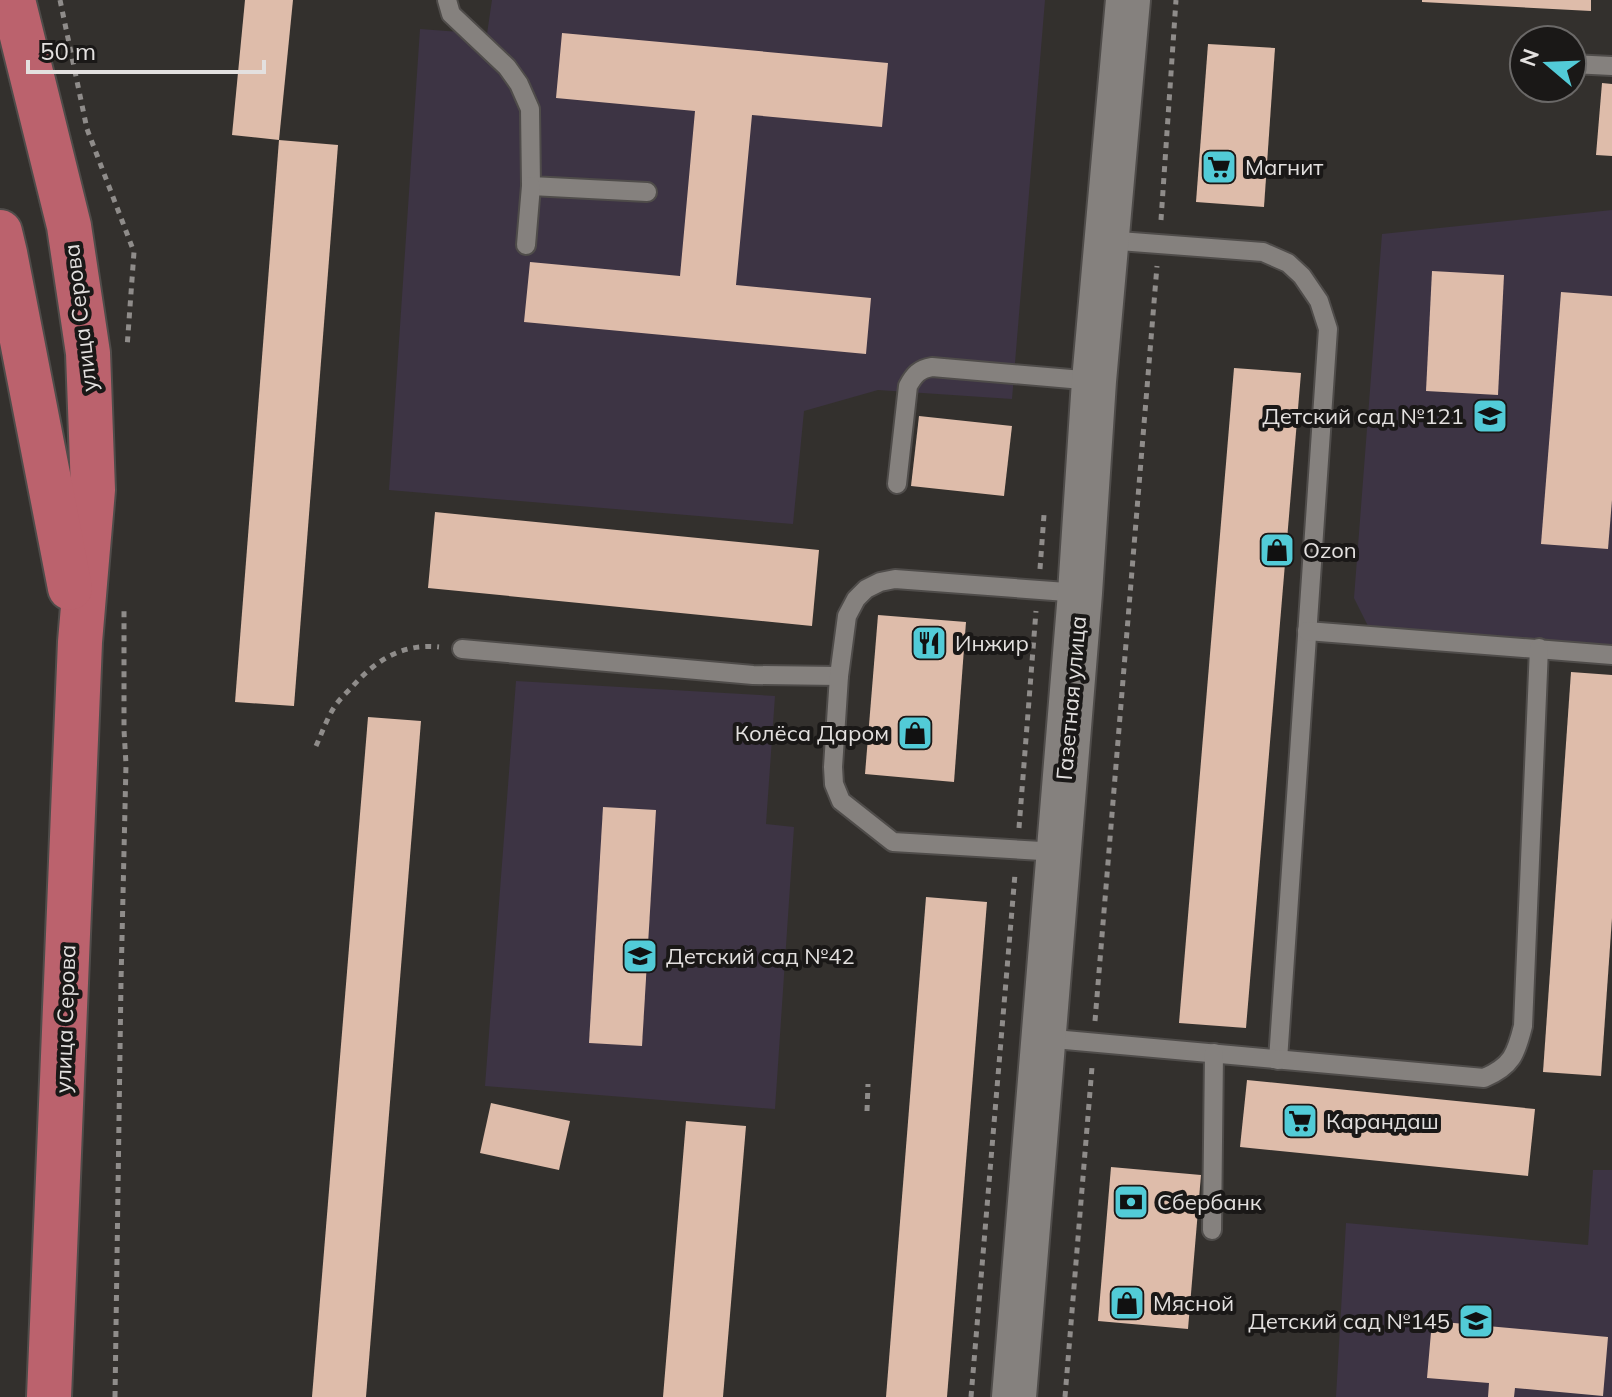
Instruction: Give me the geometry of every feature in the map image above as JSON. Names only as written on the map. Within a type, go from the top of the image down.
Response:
[{"type":"main road","name":"улица Серова","points":[[13,0],[69,226],[88,353],[93,490],[80,642],[49,1397]]},
{"type":"main road","name":"Газетная улица","points":[[1014,1397],[1043,1038],[1038,850],[1059,591],[1094,381],[1128,0]]},
{"type":"main road","name":"улица Серова","points":[[0,232],[80,642]]},
{"type":"lane","points":[[447,0],[451,14],[507,67],[530,109],[531,186],[526,245]]},
{"type":"lane","points":[[1588,65],[1612,66]]},
{"type":"lane","points":[[531,186],[647,192]]},
{"type":"lane","points":[[1106,240],[1263,252],[1288,263],[1302,276],[1319,301],[1328,329],[1278,1060]]},
{"type":"lane","points":[[897,484],[908,386],[914,375],[923,368],[1094,381]]},
{"type":"lane","points":[[1038,850],[893,842],[841,801],[834,784],[833,767],[839,676],[847,616],[856,599],[880,582],[895,579],[1059,591]]},
{"type":"lane","points":[[1307,631],[1612,655]]},
{"type":"lane","points":[[1043,1038],[1484,1078],[1499,1072],[1511,1061],[1523,1026],[1539,648]]},
{"type":"lane","points":[[462,649],[753,675],[839,676]]},
{"type":"lane","points":[[1212,1230],[1214,1053]]},
{"type":"path","points":[[1065,1397],[1176,0]]},
{"type":"path","points":[[971,1397],[1038,850],[1059,591],[1044,513]]},
{"type":"path","points":[[316,746],[335,706],[383,658],[428,645],[462,649]]},
{"type":"path","points":[[867,1111],[868,1084]]},
{"type":"shaded area","points":[[492,0],[1045,0],[1012,399],[878,390],[804,411],[793,524],[389,490],[420,29],[487,34]]},
{"type":"shaded area","name":"Детский сад №121","points":[[1612,210],[1612,647],[1368,626],[1354,598],[1382,234]]},
{"type":"shaded area","name":"Детский сад №42","points":[[516,681],[775,696],[766,824],[794,827],[775,1109],[485,1086]]},
{"type":"shaded area","name":"Детский сад №145","points":[[1593,1170],[1612,1170],[1612,1397],[1336,1397],[1346,1223],[1588,1245]]},
{"type":"building","points":[[245,0],[293,0],[279,140],[232,135]]},
{"type":"building","points":[[1591,0],[1591,11],[1422,2]]},
{"type":"building","points":[[562,33],[888,63],[882,127],[752,115],[736,285],[871,298],[866,354],[524,322],[530,262],[680,276],[695,111],[556,98]]},
{"type":"building","points":[[1208,44],[1275,48],[1264,207],[1196,202]]},
{"type":"building","points":[[1602,83],[1612,84],[1612,156],[1596,155]]},
{"type":"building","points":[[279,140],[338,145],[294,706],[235,702]]},
{"type":"building","points":[[1432,271],[1504,275],[1498,395],[1426,391]]},
{"type":"building","points":[[1561,292],[1612,296],[1612,500],[1608,549],[1541,544]]},
{"type":"building","points":[[1234,368],[1301,373],[1246,1028],[1179,1023]]},
{"type":"building","points":[[919,416],[1012,426],[1004,496],[911,486]]},
{"type":"building","points":[[435,512],[819,550],[812,626],[428,588]]},
{"type":"building","points":[[878,615],[966,622],[954,782],[865,774]]},
{"type":"building","points":[[1571,672],[1612,675],[1612,918],[1601,1076],[1543,1072]]},
{"type":"building","points":[[368,717],[421,721],[366,1397],[312,1397]]},
{"type":"building","points":[[603,807],[656,810],[642,1046],[589,1043]]},
{"type":"building","points":[[926,897],[987,902],[947,1397],[886,1397]]},
{"type":"building","points":[[1247,1080],[1535,1109],[1528,1176],[1240,1147]]},
{"type":"building","points":[[491,1103],[570,1121],[559,1170],[480,1153]]},
{"type":"building","points":[[686,1121],[746,1126],[723,1397],[663,1397]]},
{"type":"building","points":[[1111,1167],[1201,1175],[1188,1329],[1098,1321]]},
{"type":"building","points":[[1432,1321],[1608,1337],[1603,1396],[1515,1388],[1514,1397],[1488,1397],[1489,1383],[1427,1378]]},
{"type":"place","name":"Магнит","points":[[1219,167]]},
{"type":"place","name":"Детский сад №121","points":[[1490,416]]},
{"type":"place","name":"Ozon","points":[[1277,550]]},
{"type":"place","name":"Инжир","points":[[929,643]]},
{"type":"place","name":"Колёса Даром","points":[[915,733]]},
{"type":"place","name":"Детский сад №42","points":[[640,956]]},
{"type":"place","name":"Карандаш","points":[[1300,1121]]},
{"type":"place","name":"Сбербанк","points":[[1131,1202]]},
{"type":"place","name":"Мясной","points":[[1127,1303]]},
{"type":"place","name":"Детский сад №145","points":[[1476,1321]]}]
